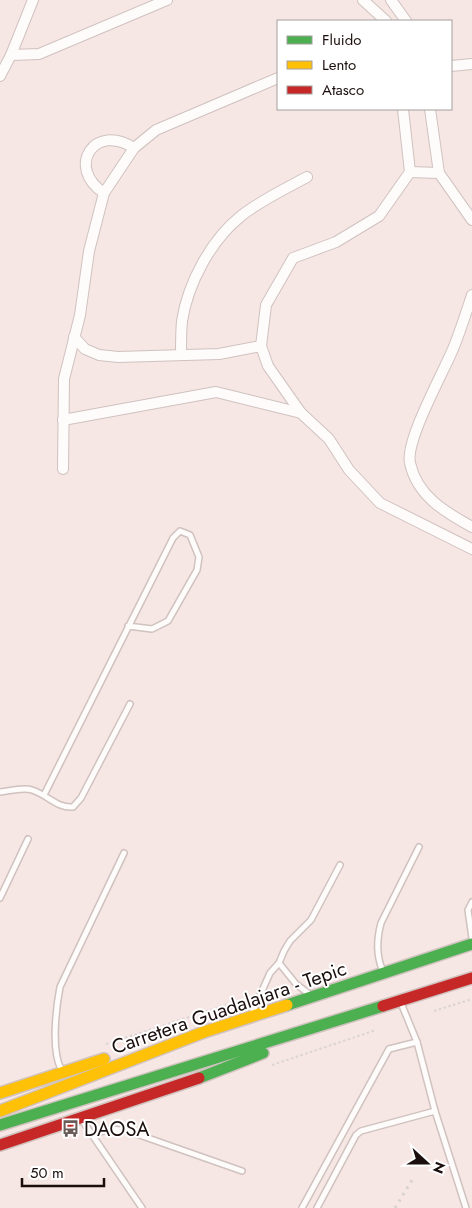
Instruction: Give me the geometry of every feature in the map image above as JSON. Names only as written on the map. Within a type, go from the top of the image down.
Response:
[{"type":"highway","name":"Carretera Guadalajara - Tepic","points":[[0,1111],[204,1032],[472,944]]},
{"type":"highway","name":"Carretera Guadalajara - Tepic","points":[[0,1125],[472,978]]},
{"type":"highway","points":[[0,1145],[232,1067],[334,1020]]},
{"type":"highway","points":[[0,1093],[159,1041],[204,1032]]},
{"type":"street","points":[[0,76],[34,0]]},
{"type":"street","points":[[11,55],[39,54],[167,0]]},
{"type":"street","points":[[363,0],[385,20]]},
{"type":"street","points":[[391,0],[405,20]]},
{"type":"street","points":[[452,66],[472,64]]},
{"type":"street","points":[[63,469],[64,379],[82,307],[89,251],[104,193],[134,148],[156,130],[277,78]]},
{"type":"street","points":[[403,110],[410,172],[379,216],[336,242],[293,258],[266,304],[261,346],[268,366],[301,413],[329,439],[349,470],[380,503],[472,549]]},
{"type":"street","points":[[430,110],[439,173],[472,220]]},
{"type":"street","points":[[104,193],[92,185],[85,172],[86,158],[94,146],[107,139],[122,140],[134,148]]},
{"type":"street","points":[[410,172],[439,173]]},
{"type":"street","points":[[181,355],[182,322],[187,300],[201,267],[219,240],[240,216],[266,199],[307,177]]},
{"type":"street","points":[[472,295],[453,349],[413,440],[409,462],[421,490],[442,510],[472,527]]},
{"type":"street","points":[[74,337],[85,349],[99,355],[118,357],[219,354],[261,346]]},
{"type":"street","points":[[63,420],[216,392],[301,413]]},
{"type":"lane","points":[[44,795],[128,626],[173,538],[180,531],[190,535],[199,557],[197,570],[168,621],[152,629],[128,626]]},
{"type":"lane","points":[[0,792],[30,789],[44,795],[62,808],[73,808],[81,798],[130,704]]},
{"type":"lane","points":[[0,898],[28,839]]},
{"type":"lane","points":[[384,974],[379,959],[378,935],[381,923],[419,847]]},
{"type":"lane","points":[[63,1073],[57,1062],[56,1046],[57,1004],[60,987],[124,853]]},
{"type":"lane","points":[[250,1018],[264,984],[279,963],[290,941],[312,920],[340,865]]},
{"type":"lane","points":[[472,902],[468,910],[472,938]]},
{"type":"lane","points":[[279,963],[296,984],[315,997]]},
{"type":"lane","points":[[400,1000],[417,1042],[435,1111],[466,1208]]},
{"type":"lane","points":[[302,1208],[389,1049],[417,1042]]},
{"type":"lane","points":[[317,1208],[356,1135],[362,1131],[435,1111]]},
{"type":"lane","points":[[80,1118],[142,1208]]},
{"type":"lane","points":[[91,1134],[112,1129],[128,1130],[242,1171]]},
{"type":"path","points":[[434,1011],[472,999]]},
{"type":"path","points":[[133,1035],[235,1002]]},
{"type":"railway","points":[[395,1208],[412,1180]]},
{"type":"traffic: fast","points":[[287,1005],[472,944]]},
{"type":"traffic: fast","points":[[0,1125],[383,1006]]},
{"type":"traffic: fast","points":[[199,1078],[263,1053]]},
{"type":"traffic: slow","points":[[0,1111],[204,1032],[287,1005]]},
{"type":"traffic: slow","points":[[0,1093],[104,1059]]},
{"type":"traffic: jam","points":[[383,1006],[472,978]]},
{"type":"traffic: jam","points":[[0,1145],[199,1078]]},
{"type":"place","name":"DAOSA","points":[[70,1129]]}]
